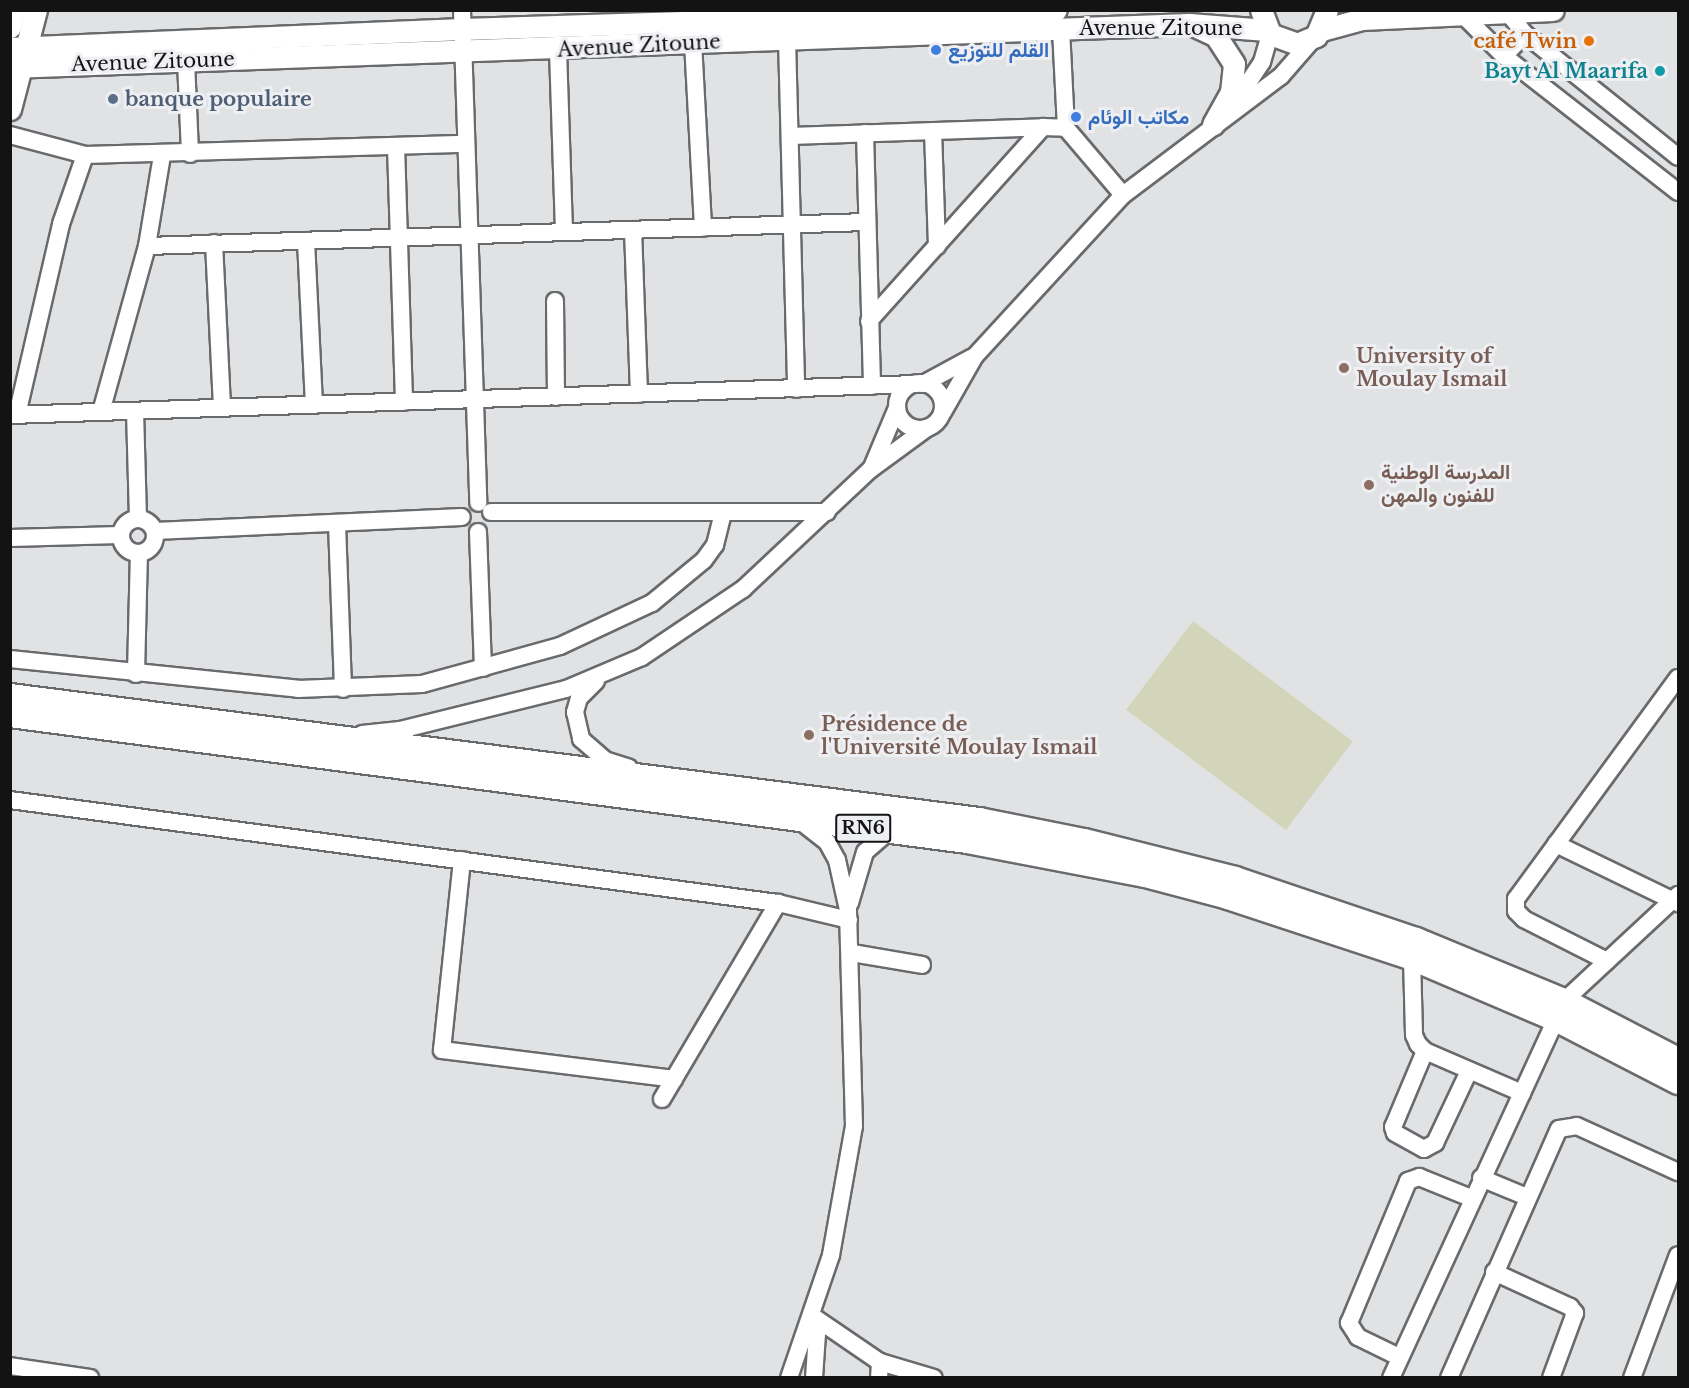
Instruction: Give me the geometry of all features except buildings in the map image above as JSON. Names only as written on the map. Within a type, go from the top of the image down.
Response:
[{"type":"highway","name":"RN6","points":[[10,696],[980,819],[1151,857],[1330,910],[1416,940],[1560,1010],[1678,1060]]},
{"type":"highway","name":"RN6","points":[[10,715],[966,841],[1145,875],[1228,897],[1560,1010],[1678,1082]]},
{"type":"main road","points":[[10,27],[15,10]]},
{"type":"main road","points":[[10,109],[16,57],[36,10]]},
{"type":"main road","points":[[1322,26],[1353,20],[1553,10]]},
{"type":"main road","name":"Avenue Zitoune","points":[[16,57],[462,20],[693,25],[1058,20],[1266,25],[1288,43],[1307,42],[1322,26]]},
{"type":"main road","points":[[1189,24],[1216,36],[1234,64],[1231,92],[1221,118]]},
{"type":"main road","name":"Avenue Zitoune","points":[[16,57],[186,61],[558,50],[693,25]]},
{"type":"street","points":[[1508,13],[1525,34],[1678,157]]},
{"type":"street","points":[[1463,15],[1504,56],[1678,192]]},
{"type":"street","points":[[462,20],[465,52],[466,144],[476,399],[488,527],[478,532],[468,529],[462,517]]},
{"type":"street","points":[[1058,20],[1066,128],[1123,195]]},
{"type":"street","points":[[786,23],[791,136],[796,389]]},
{"type":"street","points":[[693,25],[703,228]]},
{"type":"street","points":[[1221,118],[1262,62],[1266,25]]},
{"type":"street","points":[[329,737],[400,730],[566,689],[642,657],[743,590],[871,469],[927,428],[943,412],[975,356],[1123,195],[1221,118],[1281,76],[1322,26]]},
{"type":"street","points":[[1504,56],[1525,34]]},
{"type":"street","points":[[558,50],[564,232]]},
{"type":"street","points":[[186,61],[190,154]]},
{"type":"street","points":[[869,321],[1043,127]]},
{"type":"street","points":[[791,136],[1066,128]]},
{"type":"street","points":[[933,131],[937,246]]},
{"type":"street","points":[[864,133],[869,321],[878,386],[897,406],[907,425],[927,428]]},
{"type":"street","points":[[10,135],[85,155],[162,155],[466,144]]},
{"type":"street","points":[[396,146],[404,402]]},
{"type":"street","points":[[85,155],[61,224],[14,415],[920,384],[937,391],[943,412]]},
{"type":"street","points":[[101,412],[147,246],[162,155]]},
{"type":"street","points":[[147,246],[866,222]]},
{"type":"street","points":[[633,230],[639,394]]},
{"type":"street","points":[[306,241],[314,405]]},
{"type":"street","points":[[214,243],[222,408]]},
{"type":"street","points":[[555,301],[556,397]]},
{"type":"street","points":[[871,469],[902,393],[975,356]]},
{"type":"street","points":[[135,411],[138,518]]},
{"type":"street","points":[[462,517],[466,508],[485,507],[827,512]]},
{"type":"street","points":[[10,659],[136,674],[298,689],[422,684],[560,646],[652,603],[704,560],[715,545],[723,512]]},
{"type":"street","points":[[120,535],[129,520],[138,518],[145,520],[155,531],[462,517]]},
{"type":"street","points":[[338,524],[342,689]]},
{"type":"street","points":[[120,535],[125,548],[139,553],[152,546],[155,531]]},
{"type":"street","points":[[478,532],[483,669]]},
{"type":"street","points":[[10,538],[120,535]]},
{"type":"street","points":[[136,674],[139,553]]},
{"type":"street","points":[[601,676],[579,698],[576,725],[580,739],[605,759],[651,777]]},
{"type":"street","points":[[1607,961],[1524,919],[1516,910],[1516,899],[1678,680]]},
{"type":"street","points":[[10,800],[778,903],[849,915]]},
{"type":"street","points":[[789,1377],[815,1317],[831,1255],[854,1126],[852,953],[849,915],[837,860],[827,842],[798,820]]},
{"type":"street","points":[[849,915],[860,862],[874,842],[888,832]]},
{"type":"street","points":[[1390,1377],[1560,1010],[1607,961],[1677,900],[1556,844]]},
{"type":"street","points":[[462,860],[442,1050],[674,1078]]},
{"type":"street","points":[[662,1099],[778,903]]},
{"type":"street","points":[[852,953],[922,965]]},
{"type":"street","points":[[1412,958],[1414,1035],[1425,1051],[1522,1093]]},
{"type":"street","points":[[1425,1051],[1393,1127],[1395,1133],[1424,1149],[1435,1143],[1469,1071]]},
{"type":"street","points":[[1449,1377],[1556,1135],[1571,1125],[1678,1172]]},
{"type":"street","points":[[1399,1357],[1353,1333],[1349,1323],[1408,1181],[1419,1177],[1471,1198]]},
{"type":"street","points":[[1481,1178],[1527,1197]]},
{"type":"street","points":[[1632,1377],[1678,1255]]},
{"type":"street","points":[[1494,1272],[1575,1313],[1551,1377]]},
{"type":"street","points":[[815,1317],[879,1370],[931,1377]]},
{"type":"street","points":[[814,1377],[815,1317]]},
{"type":"street","points":[[10,1366],[90,1377]]},
{"type":"green space","points":[[1193,621],[1353,741],[1286,830],[1126,710]]},
{"type":"place","name":"café Twin","points":[[1589,41]]},
{"type":"place","name":"القلم للتوزيع","points":[[936,50]]},
{"type":"place","name":"Bayt Al Maarifa","points":[[1660,71]]},
{"type":"place","name":"banque populaire","points":[[113,99]]},
{"type":"place","name":"مكاتب الوئام","points":[[1076,117]]},
{"type":"place","name":"University of Moulay Ismail","points":[[1344,368]]},
{"type":"place","name":"المدرسة الوطنية للفنون والمهن","points":[[1369,485]]},
{"type":"place","name":"Présidence de l'Université Moulay Ismail","points":[[809,735]]}]
